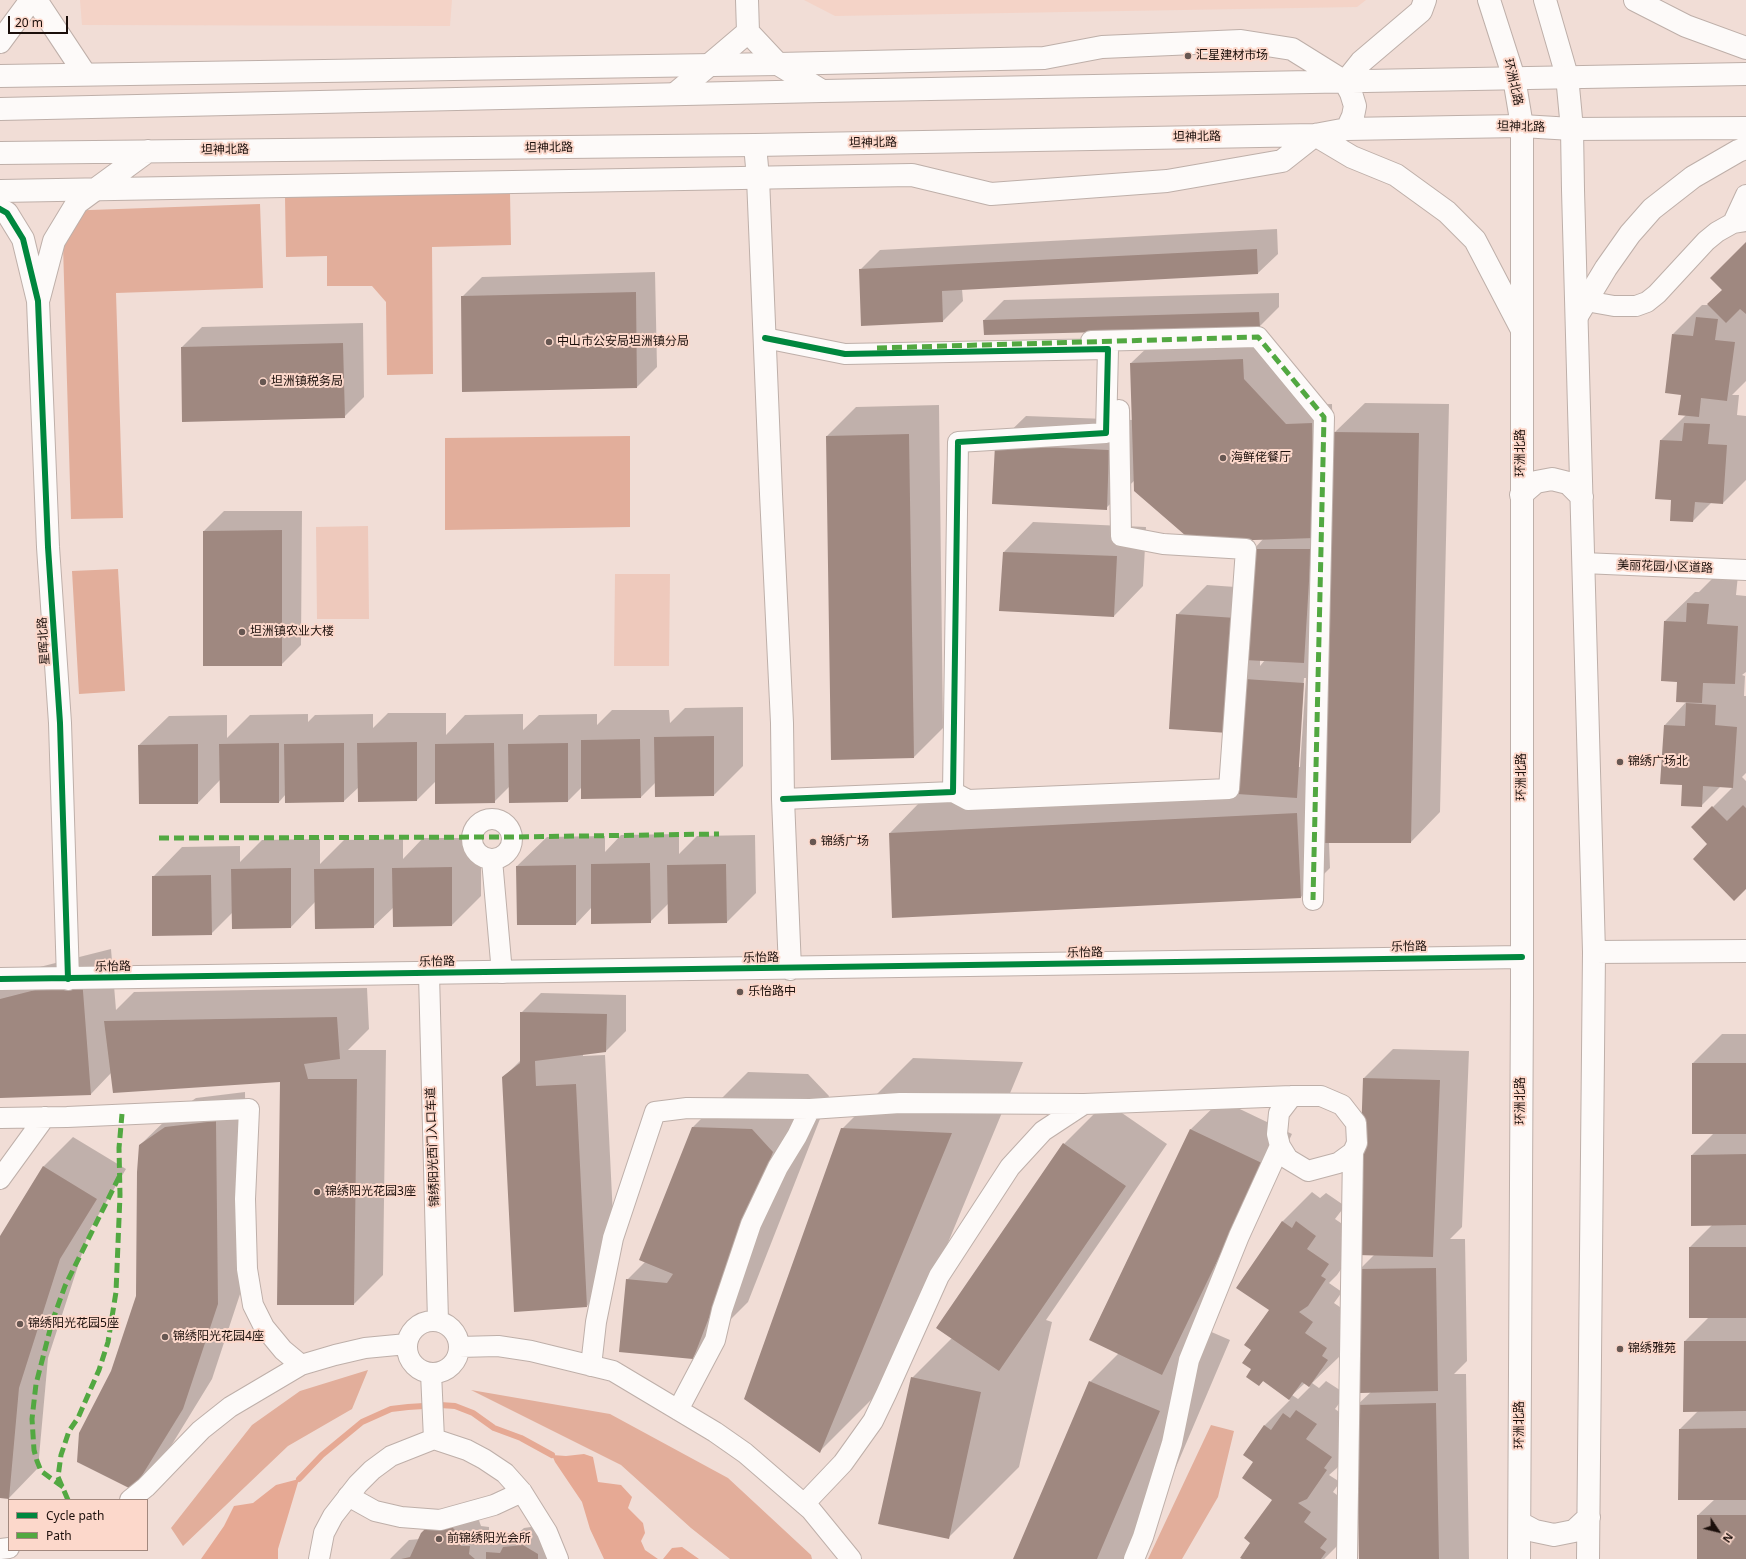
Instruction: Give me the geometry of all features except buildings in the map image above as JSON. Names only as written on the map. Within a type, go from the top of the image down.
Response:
[{"type":"main road","points":[[0,42],[31,0]]},
{"type":"main road","points":[[36,0],[85,74],[116,107]]},
{"type":"main road","points":[[747,0],[748,32],[778,64],[822,91]]},
{"type":"main road","points":[[1345,82],[1361,62],[1421,11],[1425,0]]},
{"type":"main road","name":"环洲北路","points":[[1490,0],[1514,78],[1522,126],[1520,1559]]},
{"type":"main road","points":[[1546,0],[1567,76],[1572,129],[1581,309],[1583,564],[1594,952],[1588,1559]]},
{"type":"main road","points":[[1635,0],[1686,26],[1746,48]]},
{"type":"main road","points":[[675,94],[711,65],[748,32]]},
{"type":"main road","points":[[0,76],[778,64],[1044,58],[1102,47],[1241,41],[1292,49],[1345,82],[1351,93],[1355,106],[1347,129]]},
{"type":"main road","points":[[0,109],[822,91],[1345,82],[1567,76],[1746,74]]},
{"type":"main road","name":"坦神北路","points":[[0,153],[755,145],[1316,134],[1347,129],[1522,126],[1572,129],[1746,128]]},
{"type":"main road","points":[[0,191],[912,175],[991,194],[1159,182],[1282,161],[1316,134],[1352,157],[1396,175],[1448,212],[1475,240],[1522,330]]},
{"type":"main road","points":[[755,145],[758,178],[782,723],[783,799],[790,969]]},
{"type":"main road","points":[[1581,309],[1606,268],[1630,234],[1652,208],[1694,178],[1738,151],[1746,148]]},
{"type":"main road","points":[[38,301],[54,240],[77,203],[148,151]]},
{"type":"main road","points":[[0,209],[8,213],[23,239],[38,301]]},
{"type":"main road","name":"星晖北路","points":[[38,301],[48,547],[60,723],[68,978]]},
{"type":"main road","points":[[1521,495],[1536,482],[1552,479],[1568,484],[1582,497]]},
{"type":"main road","points":[[1594,952],[1746,951]]},
{"type":"main road","name":"乐怡路","points":[[0,980],[1522,957]]},
{"type":"main road","points":[[1520,1523],[1535,1531],[1554,1535],[1574,1531],[1588,1518]]},
{"type":"street","points":[[1714,36],[1746,36]]},
{"type":"street","points":[[1581,309],[1636,306],[1647,302],[1657,294],[1706,240],[1717,232],[1740,222],[1746,195]]},
{"type":"street","points":[[840,354],[855,348],[1258,336],[1272,342],[1324,416],[1313,900]]},
{"type":"street","points":[[765,338],[840,354],[1113,349],[1272,342]]},
{"type":"street","points":[[953,792],[958,442],[1106,433],[1113,349]]},
{"type":"street","points":[[783,799],[953,792],[968,800],[1229,789],[1246,549],[1163,544],[1121,536],[1113,349]]},
{"type":"street","name":"美丽花园小区道路","points":[[1583,564],[1746,570]]},
{"type":"street","points":[[492,860],[502,972]]},
{"type":"street","name":"锦绣阳光西门入口车道","points":[[429,974],[438,1321]]},
{"type":"street","points":[[591,1366],[596,1322],[613,1238],[655,1112],[686,1108],[810,1109],[900,1103],[1084,1104],[1292,1096],[1321,1096],[1342,1105],[1356,1123],[1357,1143],[1352,1152],[1338,1163],[1308,1170],[1288,1159],[1280,1146],[1277,1134],[1279,1113],[1292,1096]]},
{"type":"street","points":[[804,1504],[843,1463],[872,1421],[886,1394],[939,1276],[1010,1167],[1043,1131],[1084,1104]]},
{"type":"street","points":[[0,1118],[249,1109],[245,1199],[248,1270],[253,1305],[264,1327],[283,1350],[301,1365]]},
{"type":"street","points":[[678,1410],[715,1340],[722,1310],[751,1224],[778,1167],[798,1136],[810,1109]]},
{"type":"street","points":[[0,1179],[45,1117]]},
{"type":"street","points":[[1134,1559],[1145,1530],[1172,1443],[1189,1360],[1240,1236],[1280,1146]]},
{"type":"street","points":[[1347,1559],[1352,1152]]},
{"type":"street","points":[[429,1321],[438,1321],[446,1324],[453,1330],[458,1338],[458,1356],[453,1364],[447,1369],[439,1373],[431,1373],[423,1371],[415,1366],[410,1360],[407,1352],[407,1344],[409,1336],[414,1329],[429,1321]]},
{"type":"street","points":[[131,1499],[146,1487],[201,1430],[230,1407],[301,1365],[365,1348],[407,1344]]},
{"type":"street","points":[[459,1347],[498,1346],[531,1351],[613,1371],[745,1453],[811,1510],[852,1559]]},
{"type":"street","points":[[431,1373],[434,1439]]},
{"type":"street","points":[[319,1559],[324,1533],[333,1516],[348,1496],[372,1470],[391,1456],[434,1439],[449,1443],[484,1458],[504,1473],[522,1492],[547,1532],[558,1559]]},
{"type":"street","points":[[348,1496],[375,1510],[401,1517],[440,1520],[494,1505],[522,1492]]},
{"type":"shaded area","points":[[80,0],[452,0],[450,26],[82,25]]},
{"type":"shaded area","points":[[804,0],[1366,0],[1357,7],[835,16]]},
{"type":"shaded area","points":[[510,193],[511,245],[432,247],[433,374],[387,375],[386,302],[372,286],[327,286],[327,256],[286,257],[285,197]]},
{"type":"shaded area","points":[[260,204],[263,288],[116,293],[123,518],[71,519],[62,211]]},
{"type":"shaded area","points":[[630,436],[630,527],[445,530],[445,438]]},
{"type":"shaded area","points":[[368,526],[369,619],[317,619],[316,527]]},
{"type":"shaded area","points":[[118,569],[125,691],[79,694],[72,571]]},
{"type":"shaded area","points":[[615,574],[670,574],[669,666],[614,666]]},
{"type":"shaded area","points":[[368,1370],[352,1409],[288,1446],[183,1546],[171,1528],[252,1425],[300,1391]]},
{"type":"shaded area","points":[[471,1390],[610,1414],[728,1478],[811,1555],[812,1559],[730,1559],[691,1528],[621,1465]]},
{"type":"shaded area","points":[[1211,1425],[1234,1431],[1218,1497],[1182,1559],[1148,1559]]},
{"type":"shaded area","points":[[584,1454],[593,1457],[598,1482],[621,1485],[632,1497],[628,1508],[643,1523],[645,1533],[641,1541],[645,1550],[658,1559],[604,1559],[590,1529],[582,1502],[555,1462],[552,1455],[566,1456]]},
{"type":"shaded area","points":[[299,1479],[278,1549],[278,1559],[201,1559],[224,1526],[234,1506],[253,1503],[276,1485]]},
{"type":"shaded area","points":[[682,1547],[699,1559],[663,1559],[672,1548]]},
{"type":"waterway","points":[[299,1479],[322,1455],[362,1422],[391,1409],[408,1407],[440,1405],[455,1406],[473,1413],[494,1428],[521,1438],[552,1455]]},
{"type":"marked path","points":[[877,348],[1258,337],[1324,417],[1313,900]]},
{"type":"marked path","points":[[159,838],[512,837],[719,834]]},
{"type":"marked path","points":[[68,1499],[58,1477],[61,1455],[69,1431],[78,1418],[99,1370],[108,1342],[116,1292],[120,1195],[119,1148],[122,1114]]},
{"type":"marked path","points":[[63,1487],[41,1471],[34,1450],[32,1419],[36,1384],[52,1322],[65,1286],[119,1177]]},
{"type":"cycle path","points":[[0,209],[7,213],[23,239],[38,301],[48,547],[60,723],[68,979]]},
{"type":"cycle path","points":[[765,338],[845,354],[1108,349],[1106,433],[958,442],[953,792],[783,799]]},
{"type":"cycle path","points":[[0,979],[1522,957]]},
{"type":"place","name":"汇星建材市场","points":[[1188,56]]},
{"type":"place","name":"中山市公安局坦洲镇分局","points":[[549,342]]},
{"type":"place","name":"坦洲镇税务局","points":[[263,382]]},
{"type":"place","name":"海鲜佬餐厅","points":[[1223,458]]},
{"type":"place","name":"坦洲镇农业大楼","points":[[242,632]]},
{"type":"place","name":"锦绣广场北","points":[[1620,762]]},
{"type":"place","name":"锦绣广场","points":[[813,842]]},
{"type":"place","name":"乐怡路中","points":[[740,992]]},
{"type":"place","name":"锦绣阳光花园3座","points":[[317,1192]]},
{"type":"place","name":"锦绣阳光花园5座","points":[[20,1324]]},
{"type":"place","name":"锦绣阳光花园4座","points":[[165,1337]]},
{"type":"place","name":"锦绣雅苑","points":[[1620,1349]]},
{"type":"place","name":"前锦绣阳光会所","points":[[439,1539]]}]
